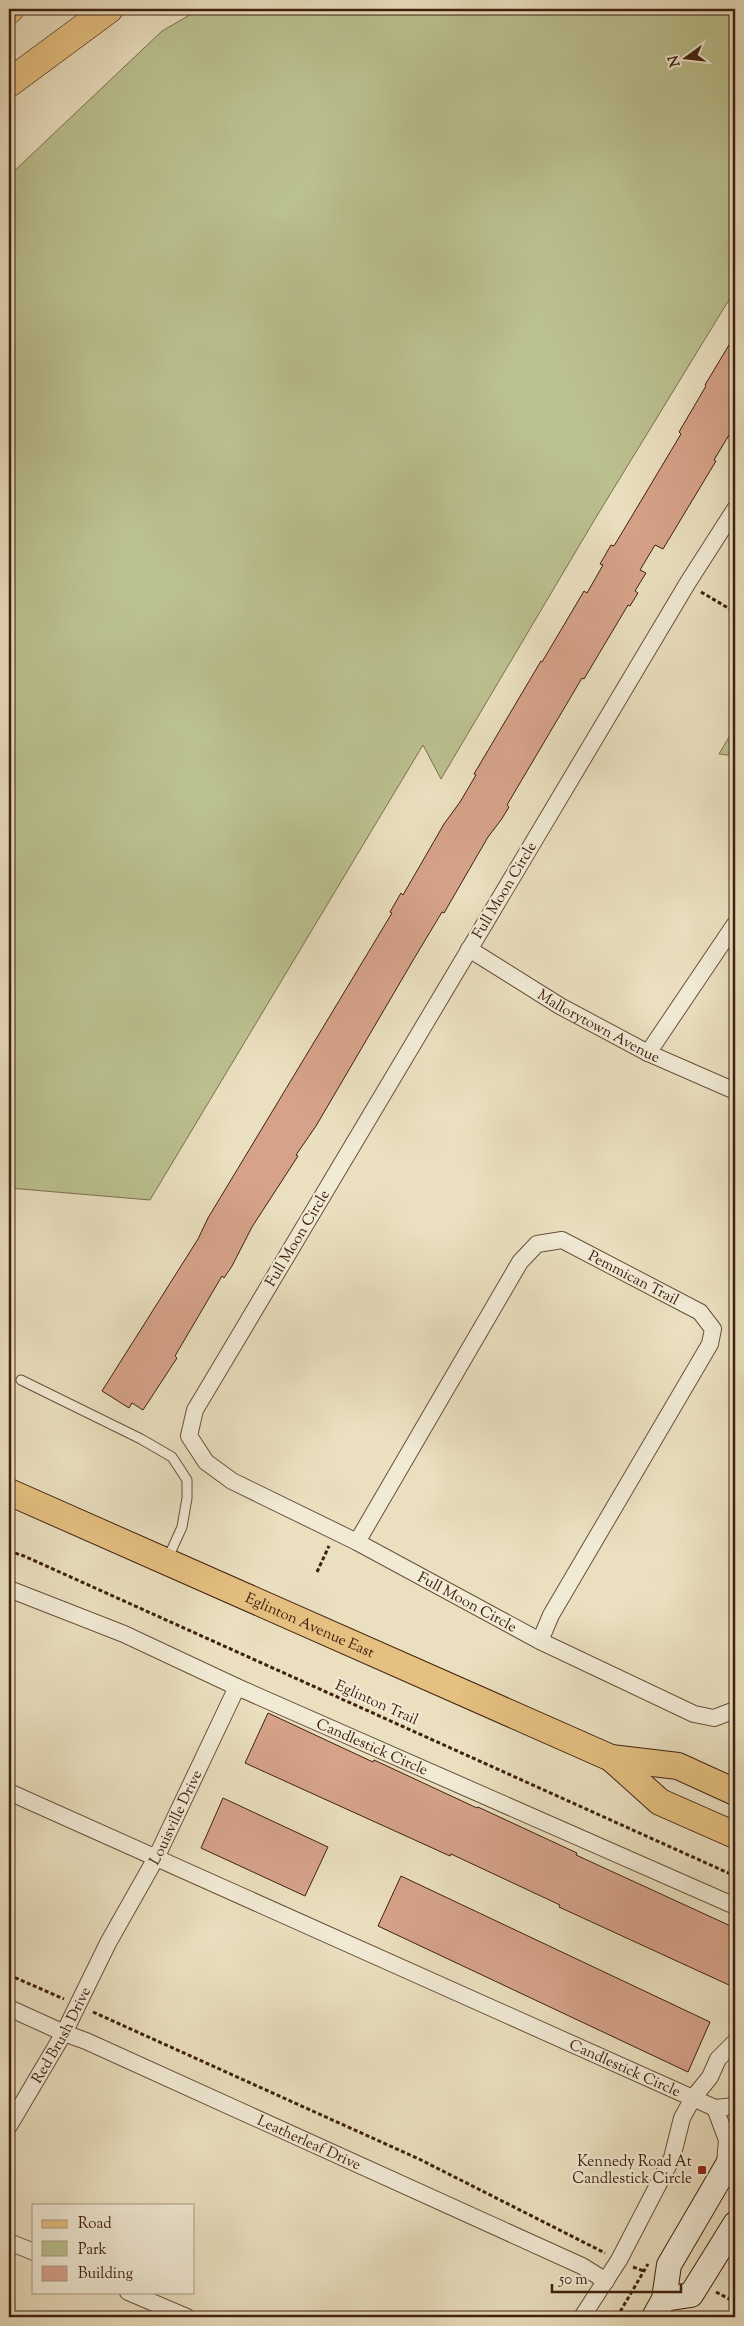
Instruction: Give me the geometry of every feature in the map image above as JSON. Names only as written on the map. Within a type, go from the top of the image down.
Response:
[{"type":"highway","points":[[9,83],[109,9]]},
{"type":"main road","name":"Eglinton Avenue East","points":[[9,1492],[611,1758],[678,1766],[735,1792]]},
{"type":"main road","name":"Eglinton Avenue East","points":[[611,1758],[660,1802],[735,1835]]},
{"type":"main road","points":[[659,2308],[669,2265],[735,2152]]},
{"type":"main road","points":[[659,2308],[692,2295],[735,2224]]},
{"type":"street","name":"Full Moon Circle","points":[[735,509],[687,584],[195,1410],[189,1436],[206,1462],[232,1481],[357,1542],[540,1641],[694,1714],[714,1718],[735,1710]]},
{"type":"street","points":[[648,1053],[735,924]]},
{"type":"street","name":"Mallorytown Avenue","points":[[469,949],[560,1006],[648,1053],[735,1091]]},
{"type":"street","name":"Pemmican Trail","points":[[357,1542],[520,1262],[538,1244],[562,1240],[700,1312],[713,1329],[710,1344],[551,1615],[540,1641]]},
{"type":"street","name":"Candlestick Circle","points":[[9,1589],[124,1634],[236,1687],[735,1906]]},
{"type":"street","name":"Louisville Drive","points":[[108,1942],[156,1858],[236,1687]]},
{"type":"street","name":"Candlestick Circle","points":[[9,1792],[715,2108]]},
{"type":"street","name":"Red Brush Drive","points":[[9,2126],[64,2033],[108,1942]]},
{"type":"street","name":"Leatherleaf Drive","points":[[9,2008],[86,2041],[582,2266],[606,2281]]},
{"type":"street","name":"Candlestick Circle","points":[[693,2098],[710,2076],[718,2059],[735,2042]]},
{"type":"street","points":[[582,2317],[619,2260],[672,2158],[682,2118],[693,2098]]},
{"type":"street","points":[[723,2173],[728,2150],[727,2140],[715,2108],[735,2106]]},
{"type":"street","points":[[9,2242],[32,2251]]},
{"type":"street","points":[[133,2294],[187,2317]]},
{"type":"lane","points":[[21,1380],[140,1438],[172,1457],[187,1480],[187,1498],[182,1527],[166,1563]]},
{"type":"path","points":[[687,584],[735,612]]},
{"type":"path","points":[[317,1572],[329,1546]]},
{"type":"path","name":"Eglinton Trail","points":[[9,1551],[59,1571],[735,1876]]},
{"type":"path","points":[[9,1975],[419,2159],[644,2271]]},
{"type":"path","points":[[712,2291],[735,2302]]},
{"type":"green space","points":[[200,9],[735,9],[735,290],[595,519],[441,779],[423,745],[150,1200],[9,1188],[9,176],[162,31]]},
{"type":"green space","points":[[735,727],[735,756],[719,754]]},
{"type":"building","points":[[735,335],[735,425],[714,460],[716,461],[663,549],[655,545],[640,570],[646,573],[635,591],[638,593],[630,606],[628,605],[584,679],[582,678],[507,805],[509,807],[488,837],[444,913],[442,912],[316,1126],[296,1155],[298,1156],[252,1227],[232,1266],[224,1278],[222,1276],[175,1356],[177,1358],[143,1410],[132,1403],[129,1408],[102,1391],[198,1239],[208,1218],[392,913],[390,912],[401,893],[403,895],[444,824],[460,802],[476,775],[474,774],[541,661],[584,591],[587,593],[603,565],[600,564],[611,545],[614,546],[681,434],[679,432]]},
{"type":"building","points":[[268,1713],[373,1762],[374,1760],[478,1807],[577,1853],[576,1855],[735,1928],[735,1972],[729,1985],[559,1907],[560,1905],[451,1854],[450,1856],[245,1763]]},
{"type":"building","points":[[223,1798],[328,1847],[305,1896],[201,1848]]},
{"type":"building","points":[[401,1876],[710,2022],[688,2072],[378,1926]]},
{"type":"place","name":"Kennedy Road At Candlestick Circle","points":[[702,2170]]}]
